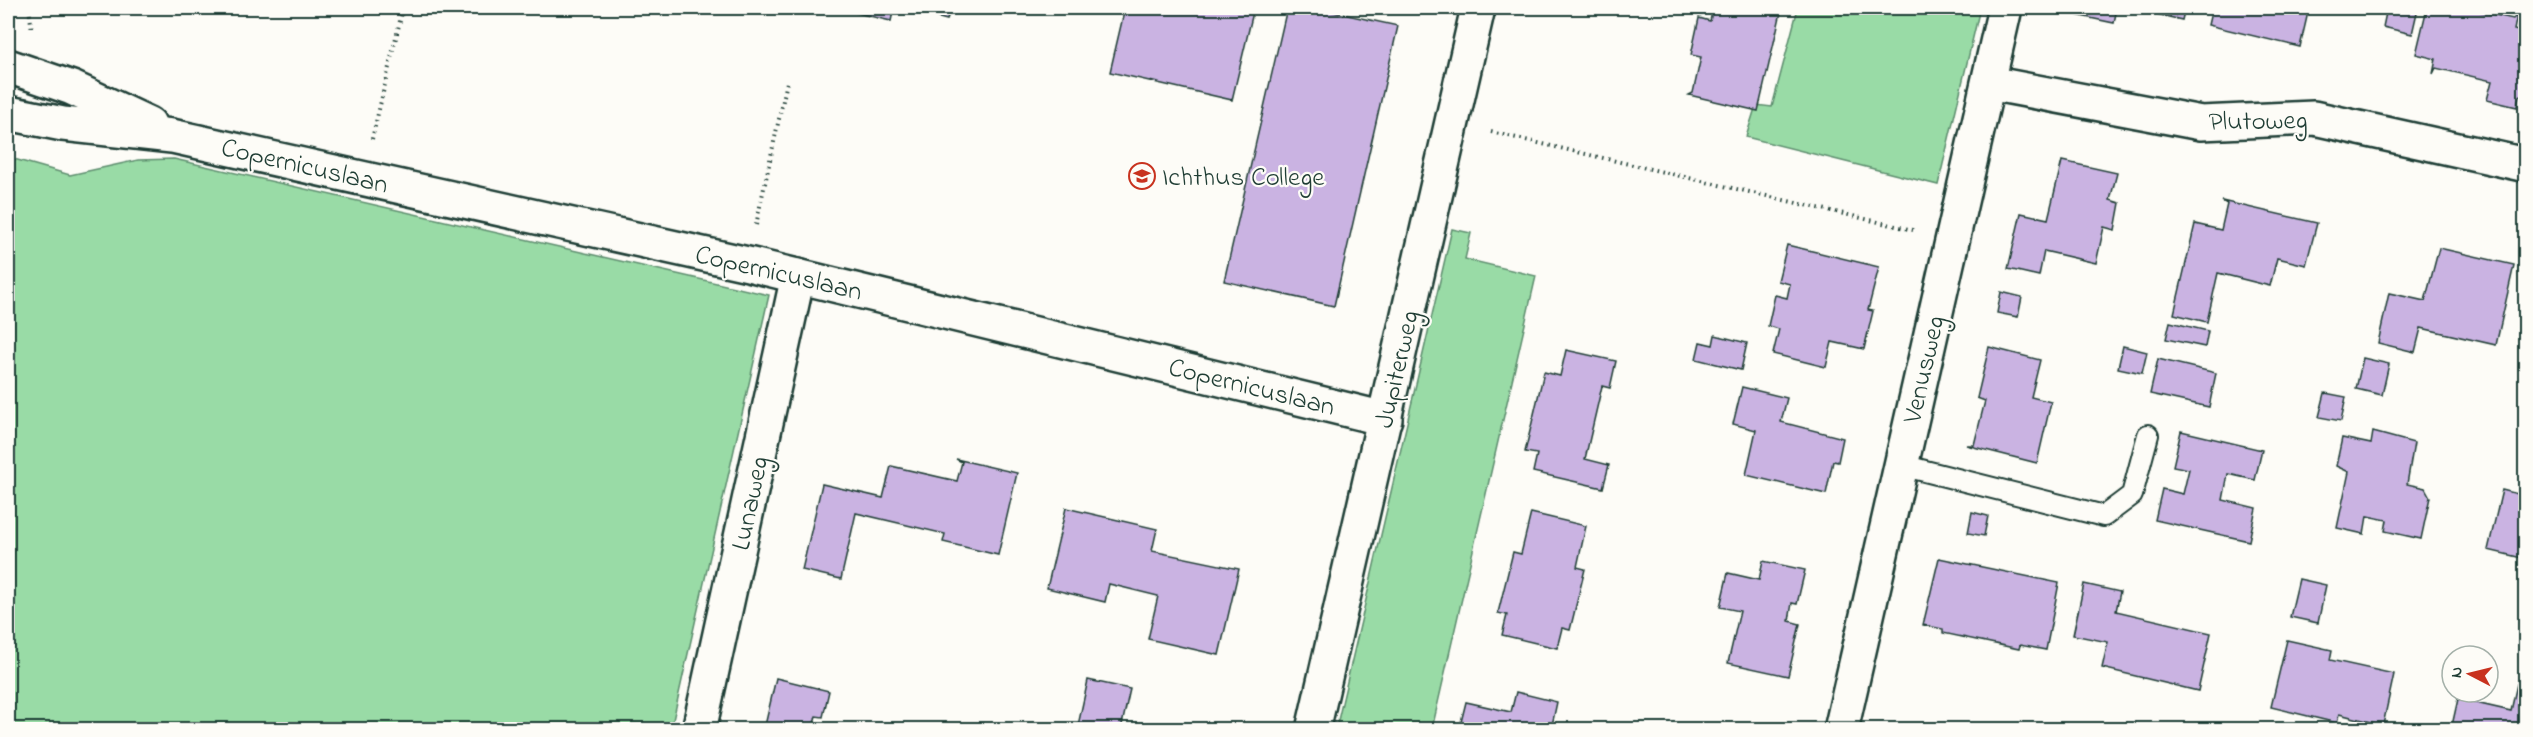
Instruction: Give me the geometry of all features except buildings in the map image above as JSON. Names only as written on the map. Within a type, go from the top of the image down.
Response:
[{"type":"street","name":"Jupiterweg","points":[[1313,729],[1478,8]]},
{"type":"street","name":"Venusweg","points":[[1847,728],[1901,465],[2005,8]]},
{"type":"street","name":"Copernicuslaan","points":[[8,66],[72,88],[172,135]]},
{"type":"street","name":"Plutoweg","points":[[1989,83],[2201,123],[2314,117],[2526,165]]},
{"type":"street","name":"Copernicuslaan","points":[[8,113],[63,124],[172,135],[748,264],[1384,418]]},
{"type":"street","name":"Lunaweg","points":[[699,729],[798,276]]},
{"type":"lane","points":[[1901,465],[2104,516],[2132,495],[2148,435]]},
{"type":"path","points":[[29,8],[32,37]]},
{"type":"path","points":[[363,178],[403,8]]},
{"type":"path","points":[[748,264],[787,82]]},
{"type":"path","points":[[1452,123],[1952,239]]},
{"type":"green space","points":[[1798,8],[1980,8],[1938,185],[1746,137],[1756,105],[1772,107]]},
{"type":"green space","points":[[14,159],[70,175],[138,160],[174,159],[769,295],[671,729],[8,729],[8,160]]},
{"type":"green space","points":[[1452,229],[1471,233],[1465,259],[1536,276],[1432,729],[1336,729]]},
{"type":"place","name":"Ichthus College","points":[[1142,176]]}]
